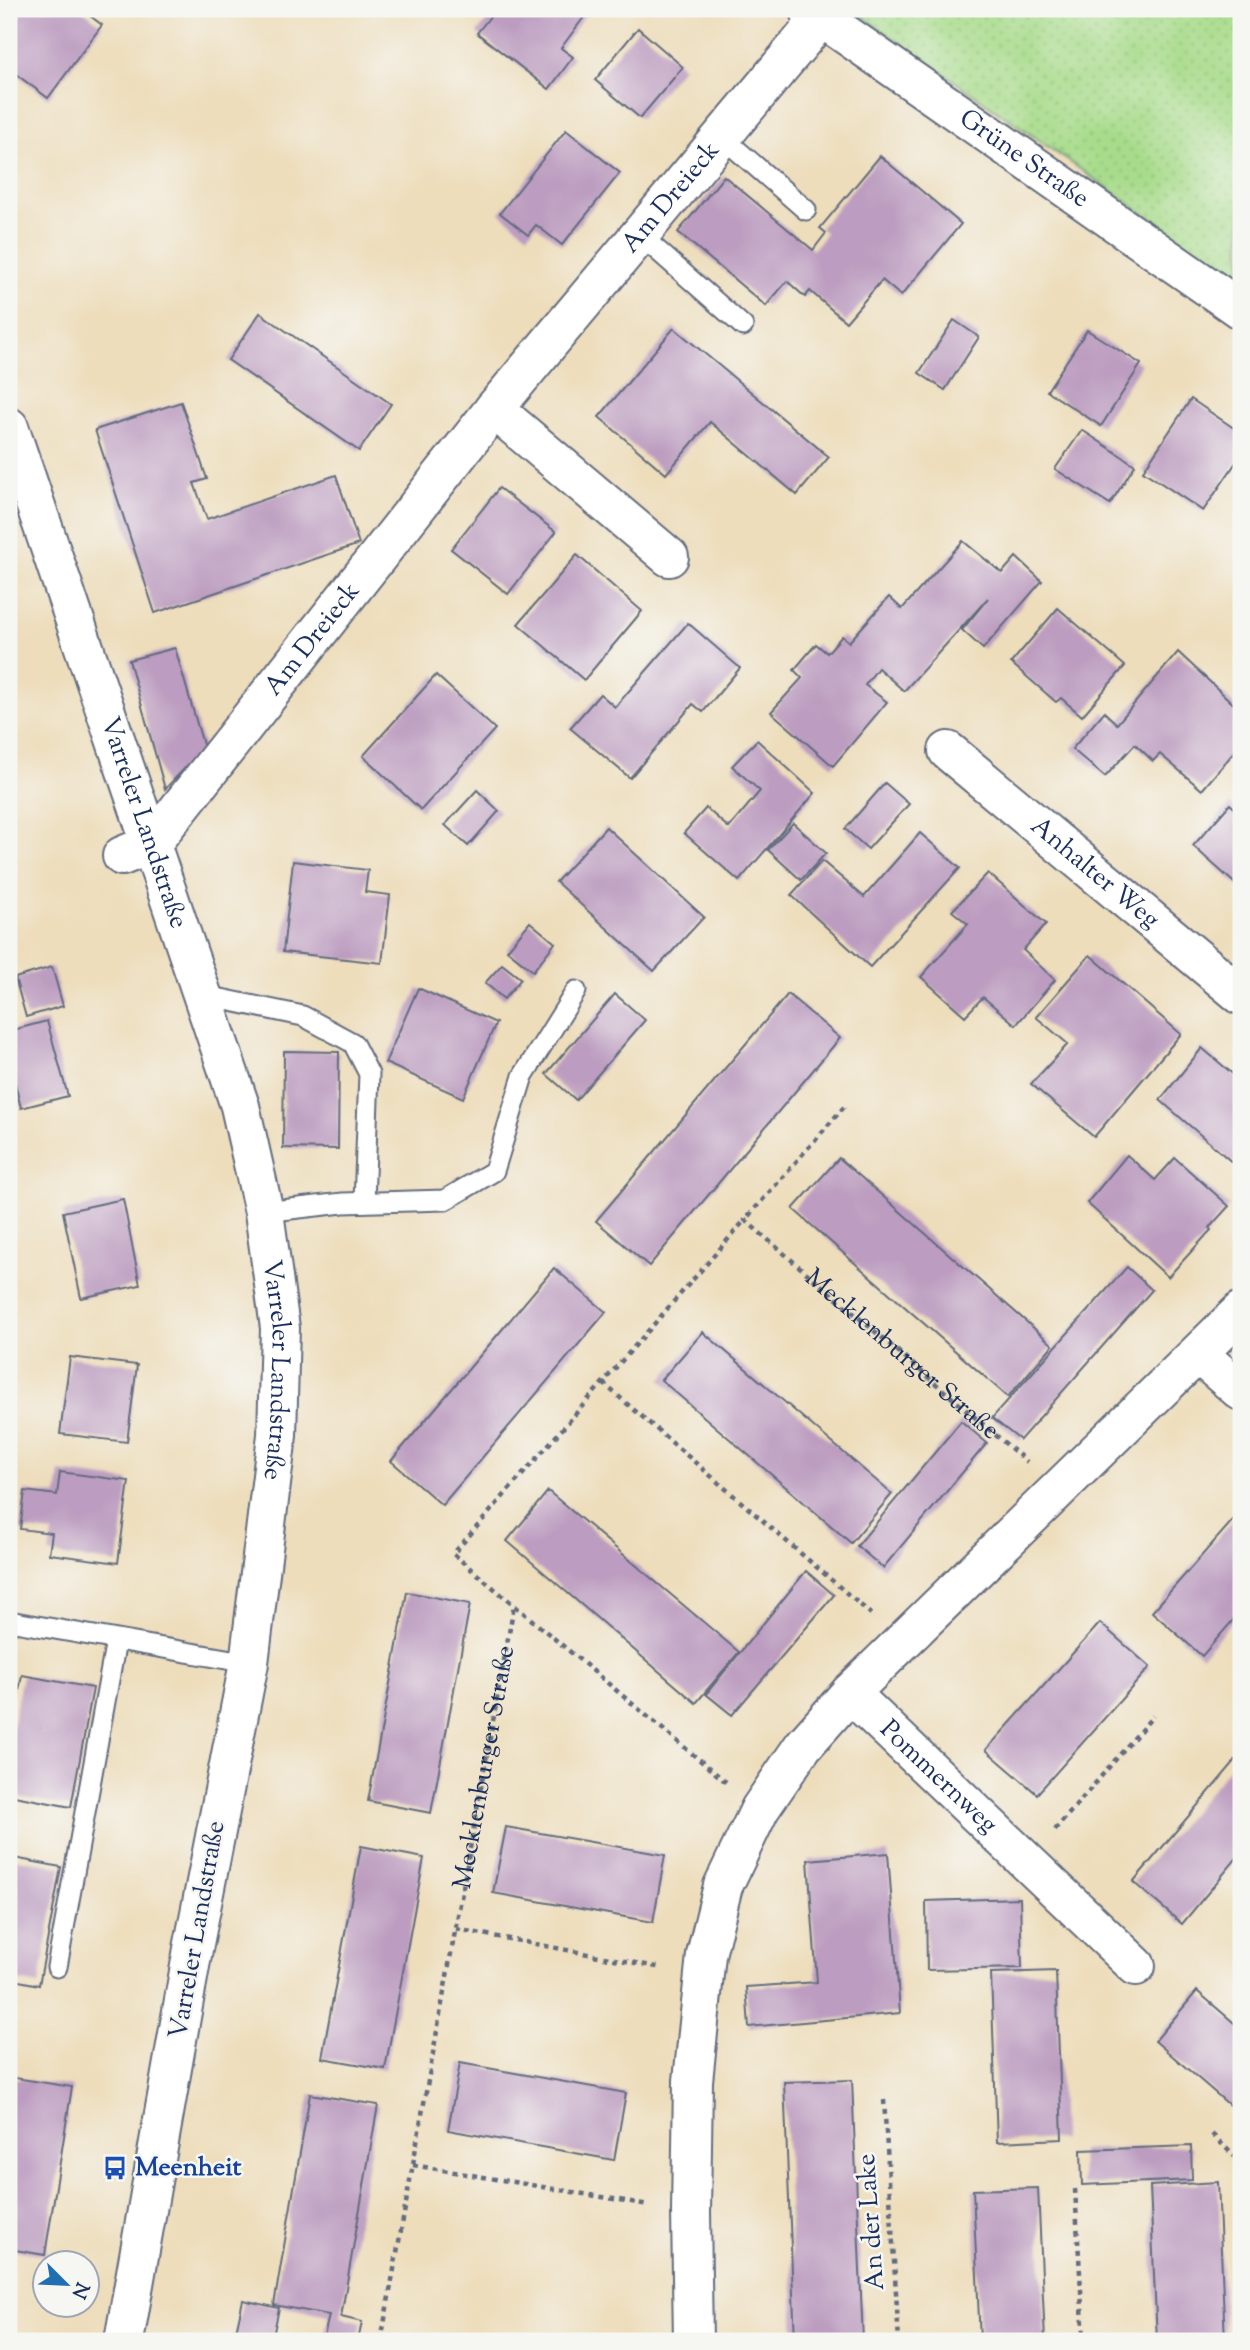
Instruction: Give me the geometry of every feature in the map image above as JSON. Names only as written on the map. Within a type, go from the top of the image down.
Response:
[{"type":"street","name":"Am Dreieck","points":[[136,850],[494,409],[722,137],[815,13]]},
{"type":"street","name":"Grüne Straße","points":[[815,13],[1241,310]]},
{"type":"street","points":[[494,409],[669,557]]},
{"type":"street","name":"Varreler Landstraße","points":[[9,427],[136,850],[202,995],[240,1106],[264,1212],[281,1328],[277,1435],[249,1663],[193,1949],[124,2341]]},
{"type":"street","name":"Anhalter Weg","points":[[948,751],[1241,995]]},
{"type":"street","points":[[693,2341],[693,2081],[706,1955],[723,1886],[760,1810],[803,1746],[850,1693],[1241,1311]]},
{"type":"street","points":[[1198,1354],[1241,1391]]},
{"type":"street","name":"Pommernweg","points":[[850,1693],[1136,1966]]},
{"type":"lane","points":[[722,137],[806,210]]},
{"type":"lane","points":[[640,234],[743,326]]},
{"type":"lane","points":[[264,1212],[364,1202],[445,1200],[494,1171],[523,1076],[576,991]]},
{"type":"lane","points":[[202,995],[303,1016],[354,1043],[369,1074],[364,1202]]},
{"type":"lane","points":[[9,1621],[249,1663]]},
{"type":"lane","points":[[57,1966],[116,1641]]},
{"type":"path","name":"Mecklenburger Straße","points":[[760,1810],[453,1554],[844,1107]]},
{"type":"path","name":"Mecklenburger Straße","points":[[745,1220],[1061,1488]]},
{"type":"path","points":[[603,1384],[903,1642]]},
{"type":"path","name":"Mecklenburger Straße","points":[[381,2341],[514,1605]]},
{"type":"path","points":[[1028,1863],[1153,1716]]},
{"type":"path","points":[[456,1929],[704,1976]]},
{"type":"path","name":"An der Lake","points":[[884,2100],[899,2341]]},
{"type":"path","points":[[1212,2134],[1241,2163]]},
{"type":"path","points":[[413,2165],[691,2212]]},
{"type":"path","points":[[1075,2189],[1084,2341]]},
{"type":"green space","points":[[864,9],[1241,9],[1241,282],[859,14]]},
{"type":"building","points":[[20,9],[81,9],[102,25],[48,98],[9,69],[9,23]]},
{"type":"building","points":[[496,9],[590,9],[561,48],[573,57],[549,89],[477,33]]},
{"type":"building","points":[[638,28],[683,67],[640,118],[595,80]]},
{"type":"building","points":[[566,130],[620,173],[562,245],[536,225],[528,235],[500,213]]},
{"type":"building","points":[[880,156],[961,224],[901,296],[882,280],[846,322],[810,291],[805,297],[787,281],[766,306],[678,232],[724,176],[813,250],[826,233],[820,228]]},
{"type":"building","points":[[260,313],[391,404],[359,451],[228,360]]},
{"type":"building","points":[[954,320],[979,337],[945,390],[919,373]]},
{"type":"building","points":[[674,328],[829,457],[797,495],[710,422],[666,474],[599,417]]},
{"type":"building","points":[[1087,330],[1141,364],[1101,426],[1047,391]]},
{"type":"building","points":[[1191,399],[1241,433],[1241,455],[1203,511],[1143,471]]},
{"type":"building","points":[[181,402],[207,479],[194,483],[207,519],[336,475],[359,544],[155,613],[95,430]]},
{"type":"building","points":[[1082,430],[1135,465],[1110,504],[1055,469]]},
{"type":"building","points":[[499,488],[556,532],[508,594],[451,549]]},
{"type":"building","points":[[963,541],[1002,573],[1016,557],[1042,581],[983,649],[962,630],[988,598],[904,691],[878,668],[865,685],[887,702],[833,766],[771,712],[802,678],[794,670],[816,644],[827,653],[842,636],[849,642],[889,597],[902,609]]},
{"type":"building","points":[[577,555],[642,611],[584,680],[518,624]]},
{"type":"building","points":[[1058,608],[1125,666],[1082,716],[1061,698],[1056,702],[1011,663]]},
{"type":"building","points":[[688,623],[740,668],[703,712],[693,704],[630,778],[570,728],[600,694],[615,707]]},
{"type":"building","points":[[175,648],[204,748],[165,789],[129,660]]},
{"type":"building","points":[[1178,652],[1241,711],[1241,744],[1202,790],[1160,754],[1153,761],[1135,744],[1105,777],[1072,749],[1104,712],[1117,724]]},
{"type":"building","points":[[436,675],[495,729],[421,810],[363,756]]},
{"type":"building","points":[[757,740],[815,793],[739,881],[684,833],[706,808],[729,828],[760,791],[732,766]]},
{"type":"building","points":[[885,783],[909,804],[868,849],[845,829]]},
{"type":"building","points":[[477,790],[499,811],[468,846],[445,825]]},
{"type":"building","points":[[1230,804],[1241,814],[1241,889],[1193,846]]},
{"type":"building","points":[[793,823],[826,853],[801,880],[768,850]]},
{"type":"building","points":[[606,827],[704,917],[654,971],[556,882]]},
{"type":"building","points":[[920,833],[960,868],[870,967],[791,895],[822,861],[864,897]]},
{"type":"building","points":[[293,861],[368,870],[365,892],[390,895],[382,963],[283,952]]},
{"type":"building","points":[[988,873],[1046,924],[1023,950],[1055,980],[1016,1025],[983,997],[965,1016],[921,977],[968,924],[952,911]]},
{"type":"building","points":[[530,922],[555,943],[533,971],[507,950]]},
{"type":"building","points":[[1090,955],[1181,1034],[1094,1137],[1031,1084],[1068,1044],[1036,1017]]},
{"type":"building","points":[[502,964],[521,979],[504,999],[485,983]]},
{"type":"building","points":[[52,967],[63,1006],[26,1017],[15,978]]},
{"type":"building","points":[[418,988],[496,1023],[463,1098],[385,1063]]},
{"type":"building","points":[[615,994],[645,1020],[576,1100],[546,1074]]},
{"type":"building","points":[[788,994],[840,1038],[649,1266],[596,1221]]},
{"type":"building","points":[[47,1021],[68,1096],[21,1108],[9,1059],[9,1031]]},
{"type":"building","points":[[1202,1048],[1241,1081],[1241,1170],[1160,1100]]},
{"type":"building","points":[[284,1051],[339,1052],[338,1149],[283,1148]]},
{"type":"building","points":[[1127,1155],[1155,1180],[1175,1158],[1229,1206],[1168,1277],[1087,1203]]},
{"type":"building","points":[[839,1158],[1053,1345],[1008,1397],[793,1209]]},
{"type":"building","points":[[123,1199],[140,1285],[81,1298],[63,1212]]},
{"type":"building","points":[[1127,1267],[1152,1290],[1020,1440],[992,1418]]},
{"type":"building","points":[[554,1268],[606,1312],[442,1505],[391,1461]]},
{"type":"building","points":[[703,1332],[892,1494],[851,1543],[661,1380]]},
{"type":"building","points":[[70,1357],[137,1365],[127,1442],[60,1434]]},
{"type":"building","points":[[961,1421],[987,1443],[883,1568],[857,1546]]},
{"type":"building","points":[[60,1472],[129,1481],[118,1563],[49,1554],[52,1533],[20,1529],[25,1491],[57,1495]]},
{"type":"building","points":[[548,1491],[739,1652],[696,1703],[507,1541]]},
{"type":"building","points":[[1241,1511],[1241,1611],[1202,1656],[1152,1612]]},
{"type":"building","points":[[806,1571],[834,1595],[732,1715],[706,1694]]},
{"type":"building","points":[[407,1592],[470,1604],[431,1813],[368,1801]]},
{"type":"building","points":[[1100,1623],[1150,1667],[1037,1794],[986,1750]]},
{"type":"building","points":[[22,1675],[93,1688],[71,1807],[9,1795],[9,1744]]},
{"type":"building","points":[[1241,1754],[1241,1853],[1182,1924],[1133,1882]]},
{"type":"building","points":[[506,1827],[665,1855],[653,1922],[493,1893]]},
{"type":"building","points":[[361,1846],[424,1858],[385,2069],[322,2058]]},
{"type":"building","points":[[888,1853],[900,2013],[749,2027],[746,1987],[817,1982],[808,1860]]},
{"type":"building","points":[[9,1857],[61,1867],[39,1985],[9,1979]]},
{"type":"building","points":[[1020,1898],[1022,1968],[927,1970],[926,1901]]},
{"type":"building","points":[[1056,1971],[1062,2139],[997,2142],[991,1973]]},
{"type":"building","points":[[1197,1991],[1241,2029],[1241,2115],[1155,2041]]},
{"type":"building","points":[[460,2063],[626,2093],[614,2160],[448,2130]]},
{"type":"building","points":[[9,2077],[72,2087],[46,2248],[32,2248],[32,2253],[9,2249]]},
{"type":"building","points":[[852,2080],[863,2341],[795,2341],[784,2082]]},
{"type":"building","points":[[310,2094],[378,2105],[341,2317],[362,2322],[358,2341],[323,2341],[329,2315],[274,2305]]},
{"type":"building","points":[[1191,2146],[1192,2180],[1082,2185],[1081,2150]]},
{"type":"building","points":[[1218,2182],[1225,2341],[1157,2341],[1150,2186]]},
{"type":"building","points":[[1038,2188],[1045,2341],[980,2341],[973,2190]]},
{"type":"building","points":[[243,2300],[279,2308],[272,2341],[234,2341]]},
{"type":"place","name":"Meenheit","points":[[115,2168]]}]
